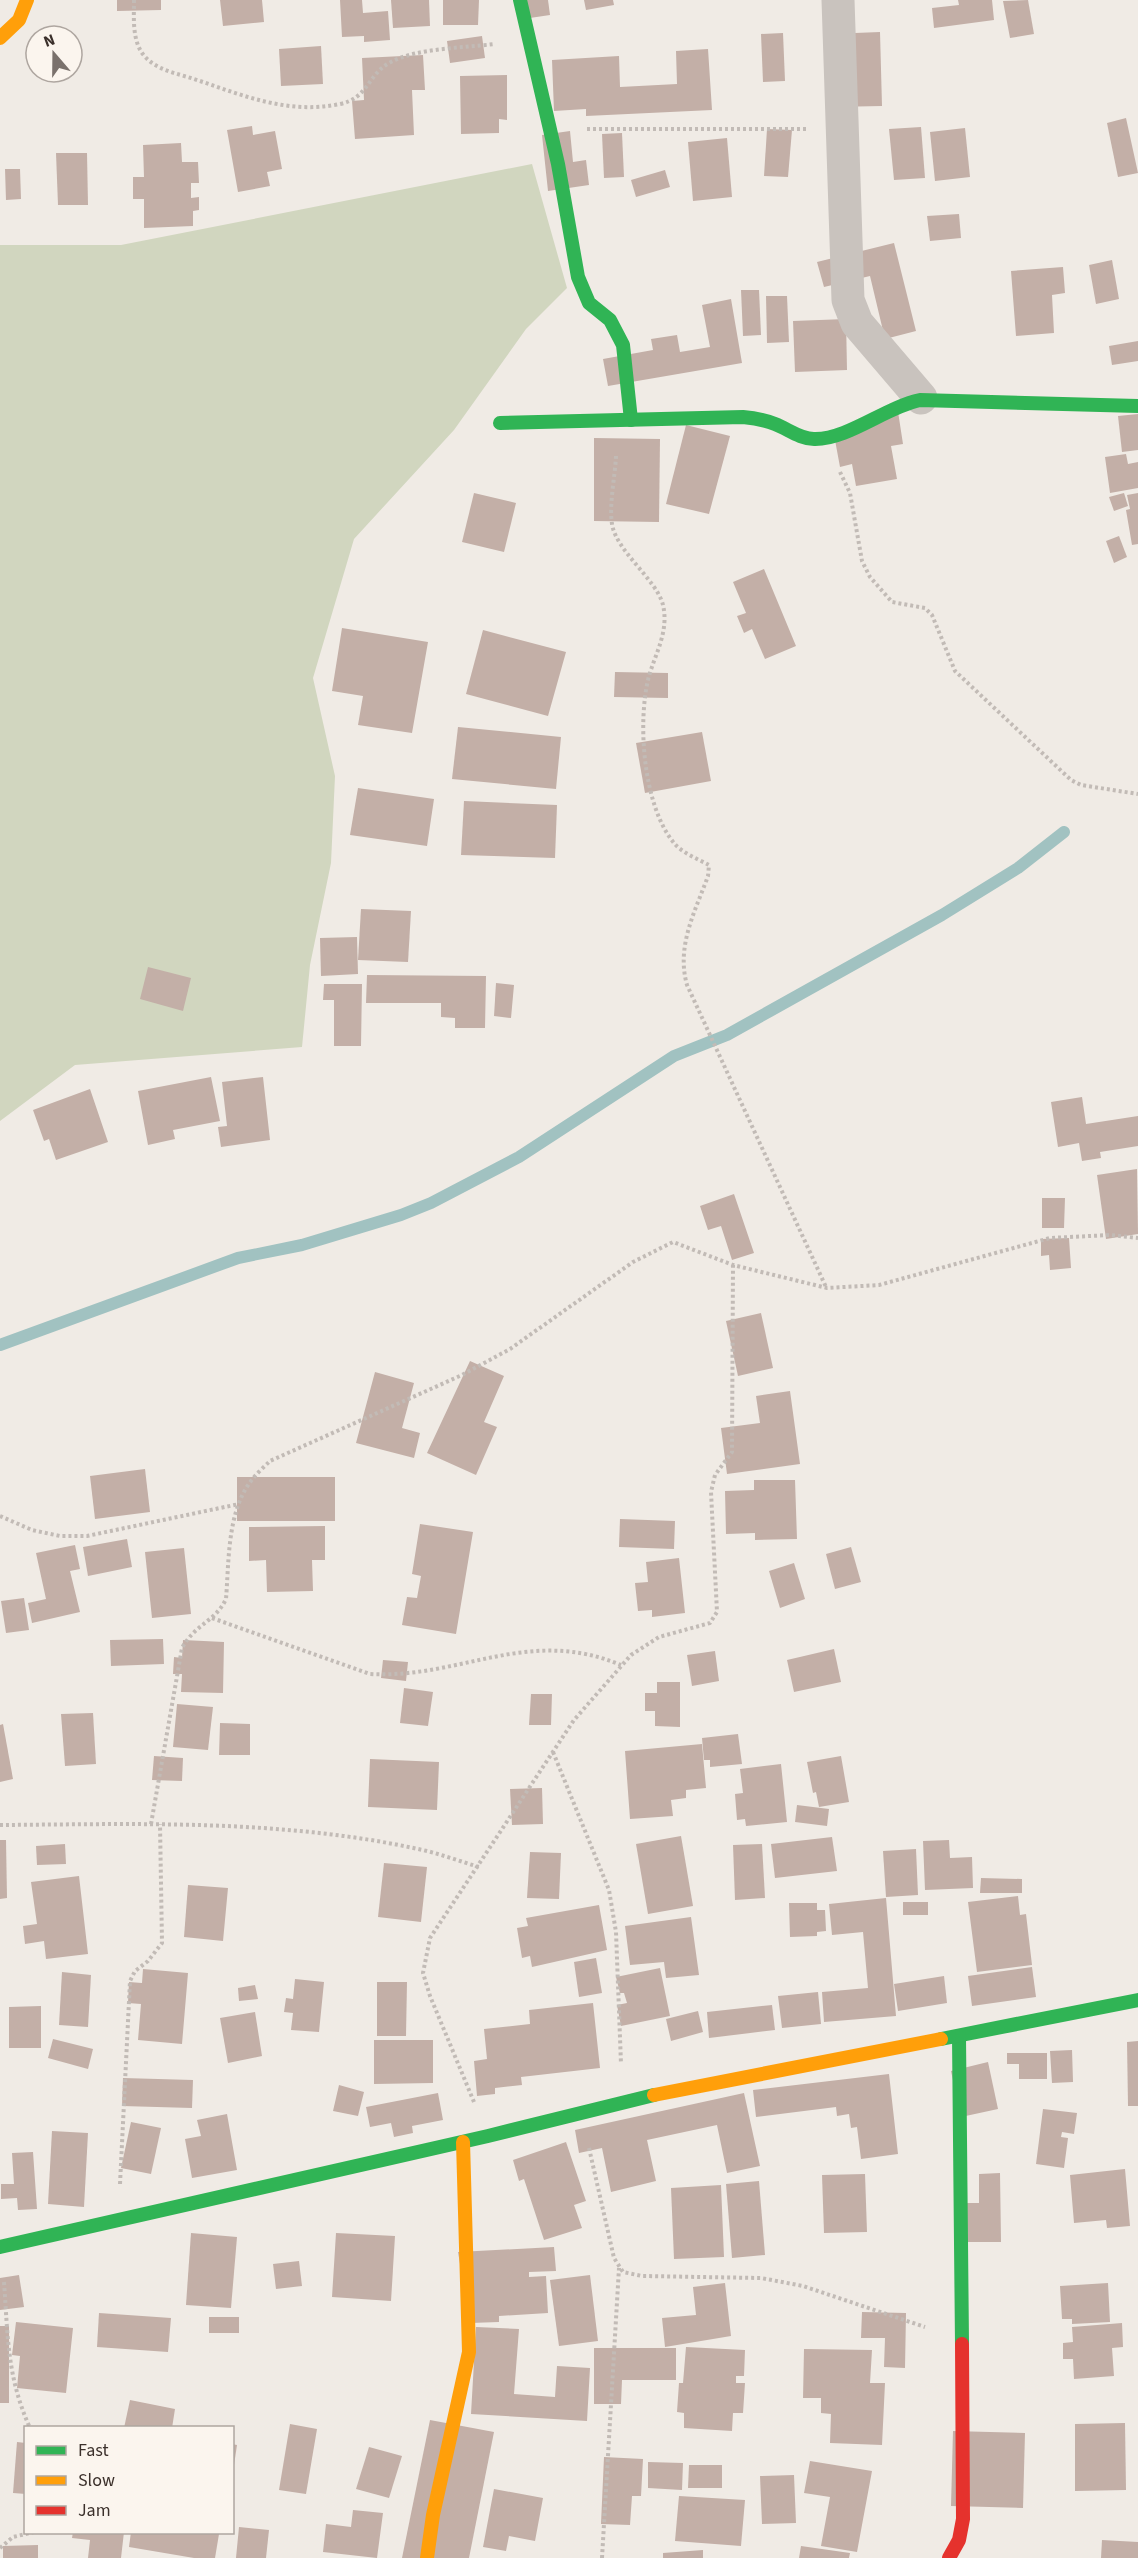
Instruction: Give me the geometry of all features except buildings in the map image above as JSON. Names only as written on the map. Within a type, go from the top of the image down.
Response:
[{"type":"street","points":[[0,38],[20,20],[27,0]]},
{"type":"street","points":[[520,0],[550,129],[578,277],[589,303],[610,320],[623,345],[625,421]]},
{"type":"street","points":[[838,0],[850,306],[857,323],[921,398]]},
{"type":"street","points":[[500,423],[750,418],[776,424],[805,439],[822,439],[921,398],[940,398],[964,403],[1138,406]]},
{"type":"street","points":[[1,2247],[463,2142],[622,2101],[959,2037],[1138,2000]]},
{"type":"street","points":[[949,2558],[959,2540],[963,2519],[959,2037]]},
{"type":"street","points":[[427,2558],[433,2515],[469,2352],[463,2142]]},
{"type":"path","points":[[134,0],[135,33],[142,52],[152,63],[168,72],[257,102],[292,107],[350,101],[361,96],[386,64],[404,56],[529,38]]},
{"type":"path","points":[[550,129],[842,130]]},
{"type":"path","points":[[625,421],[612,524],[620,542],[663,603],[664,616],[664,632],[649,676],[645,697],[644,742],[651,794],[675,845],[709,865],[682,946],[683,970],[687,985],[826,1288]]},
{"type":"path","points":[[805,439],[834,462],[842,475],[850,493],[862,561],[870,577],[892,602],[925,609],[932,615],[949,659],[965,682],[1071,780],[1081,784],[1138,794]]},
{"type":"path","points":[[151,1824],[182,1648],[194,1629],[212,1618],[221,1609],[226,1599],[233,1524],[239,1504],[250,1482],[270,1461],[462,1375],[510,1349],[633,1262],[673,1242],[733,1265],[826,1288],[879,1285],[1050,1238],[1079,1235],[1138,1238]]},
{"type":"path","points":[[488,2136],[430,1996],[423,1973],[430,1938],[574,1720],[621,1665],[643,1645],[675,1631],[704,1626],[710,1623],[717,1612],[711,1492],[715,1475],[732,1452],[733,1265]]},
{"type":"path","points":[[0,1516],[41,1532],[60,1536],[87,1536],[239,1504]]},
{"type":"path","points":[[212,1618],[370,1674],[397,1676],[538,1649],[567,1650],[598,1656],[621,1665]]},
{"type":"path","points":[[553,1752],[609,1890],[616,1932],[622,2101]]},
{"type":"path","points":[[118,2221],[130,1982],[135,1971],[148,1961],[162,1943],[160,1824]]},
{"type":"path","points":[[0,1825],[160,1824],[281,1828],[419,1849],[479,1867]]},
{"type":"path","points":[[581,2112],[614,2258],[624,2272],[642,2276],[761,2278],[803,2286],[961,2339]]},
{"type":"path","points":[[1,2247],[12,2379],[17,2398],[30,2426]]},
{"type":"path","points":[[602,2558],[619,2268]]},
{"type":"path","points":[[0,2548],[13,2537],[26,2534]]},
{"type":"green space","points":[[532,164],[567,288],[526,329],[454,430],[354,539],[313,678],[335,776],[331,863],[310,965],[302,1047],[75,1065],[0,1121],[0,245],[121,245]]},
{"type":"waterway","points":[[0,1345],[238,1258],[302,1245],[401,1215],[431,1203],[519,1157],[674,1056],[727,1035],[942,915],[1018,868],[1064,832]]},
{"type":"traffic: fast","points":[[520,0],[558,164],[578,277],[589,303],[610,320],[623,345],[631,420]]},
{"type":"traffic: fast","points":[[500,423],[743,417],[767,421],[799,436],[814,439],[840,434],[894,409],[920,400],[1138,406]]},
{"type":"traffic: fast","points":[[941,2039],[1138,2000]]},
{"type":"traffic: fast","points":[[959,2037],[962,2344]]},
{"type":"traffic: fast","points":[[0,2247],[488,2136],[654,2095]]},
{"type":"traffic: slow","points":[[0,38],[19,20],[27,0]]},
{"type":"traffic: slow","points":[[654,2095],[941,2039]]},
{"type":"traffic: slow","points":[[427,2558],[433,2515],[469,2352],[463,2142]]},
{"type":"traffic: jam","points":[[949,2558],[959,2540],[963,2519],[962,2344]]}]
